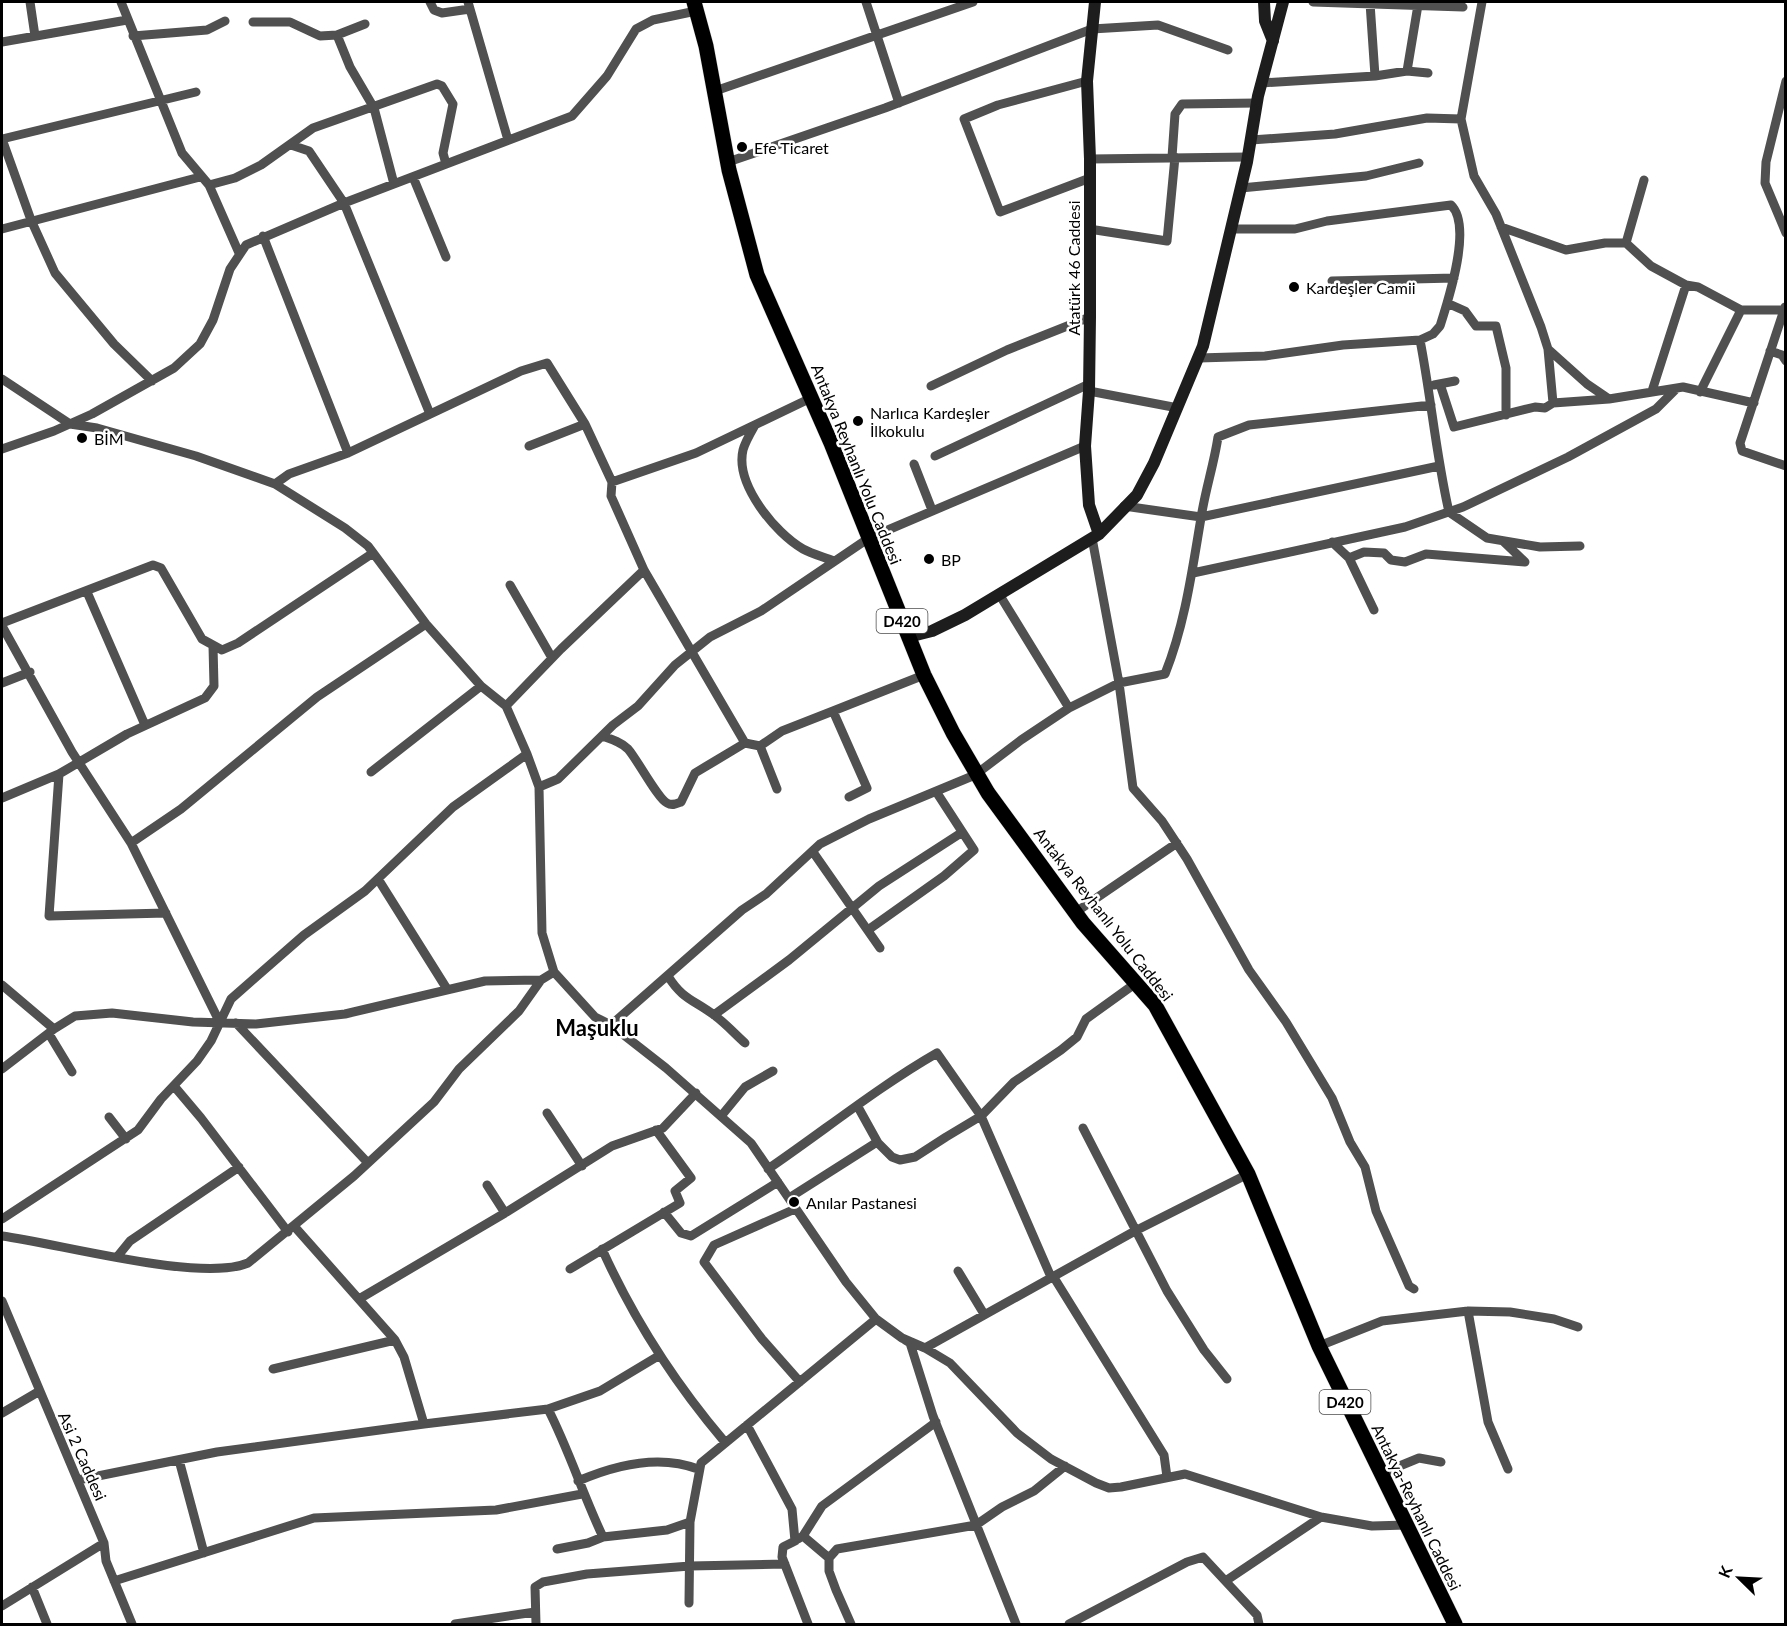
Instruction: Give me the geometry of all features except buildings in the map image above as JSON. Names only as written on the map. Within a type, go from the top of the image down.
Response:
[{"type":"main road","name":"Atatürk 46 Caddesi","points":[[1095,2],[1087,81],[1090,159],[1090,317],[1085,446],[1089,505],[1095,536]]},
{"type":"main road","points":[[1264,2],[1265,21],[1273,41]]},
{"type":"main road","points":[[908,638],[932,631],[1095,536],[1137,495],[1178,408],[1198,358],[1241,188],[1257,103],[1283,2]]},
{"type":"main road","name":"Antakya Reyhanlı Yolu Caddesi","points":[[695,6],[706,46],[728,162],[758,275],[811,398],[924,675],[975,775],[1076,912],[1155,1005],[1248,1174]]},
{"type":"main road","name":"Antakya-Reyhanlı Caddesi","points":[[1248,1174],[1319,1346],[1455,1624]]},
{"type":"street","points":[[30,2],[35,36]]},
{"type":"street","points":[[121,2],[182,153],[209,185],[239,253]]},
{"type":"street","points":[[430,2],[434,10],[441,13],[469,5],[508,140]]},
{"type":"street","points":[[866,2],[898,103]]},
{"type":"street","points":[[715,91],[973,2]]},
{"type":"street","points":[[1313,2],[1463,7]]},
{"type":"street","points":[[1482,2],[1461,119],[1474,176],[1501,227],[1548,349],[1553,403]]},
{"type":"street","points":[[1370,3],[1375,76]]},
{"type":"street","points":[[1407,71],[1418,5]]},
{"type":"street","points":[[2,449],[92,414],[174,368],[200,344],[213,320],[230,269],[239,253],[263,236],[572,116],[607,76],[636,28],[695,6]]},
{"type":"street","points":[[2,42],[127,20]]},
{"type":"street","points":[[133,36],[207,30],[225,21]]},
{"type":"street","points":[[253,22],[290,22],[320,36],[337,35],[365,24]]},
{"type":"street","points":[[728,162],[898,103],[1092,29],[1158,25],[1228,50]]},
{"type":"street","points":[[337,35],[350,67],[374,108],[394,184]]},
{"type":"street","points":[[1262,84],[1375,76],[1407,71],[1428,72]]},
{"type":"street","points":[[1087,81],[998,105],[964,120],[1000,212],[1090,178]]},
{"type":"street","points":[[1785,81],[1766,162],[1765,183],[1785,233]]},
{"type":"street","points":[[209,185],[235,178],[291,145],[313,128],[426,88],[442,86],[453,104],[443,153],[446,164]]},
{"type":"street","points":[[152,381],[114,344],[55,273],[31,220],[2,139],[196,92]]},
{"type":"street","points":[[1089,230],[1167,242],[1178,107],[1182,104],[1257,103]]},
{"type":"street","points":[[1777,117],[1785,123]]},
{"type":"street","points":[[1251,140],[1335,134],[1427,118],[1461,119]]},
{"type":"street","points":[[291,145],[309,152],[344,203],[430,414]]},
{"type":"street","points":[[1090,159],[1248,157]]},
{"type":"street","points":[[1241,188],[1366,176],[1419,163]]},
{"type":"street","points":[[2,229],[200,177]]},
{"type":"street","points":[[413,177],[446,257]]},
{"type":"street","points":[[1626,243],[1644,180]]},
{"type":"street","points":[[1198,358],[1265,356],[1343,345],[1420,340],[1433,334],[1440,326],[1448,303],[1460,235],[1454,209],[1450,205],[1327,221],[1295,230],[1231,229]]},
{"type":"street","points":[[1501,227],[1566,250],[1605,243],[1626,243],[1651,266],[1741,310],[1785,308],[1740,443],[1742,451],[1785,466]]},
{"type":"street","points":[[263,236],[348,453]]},
{"type":"street","points":[[1332,281],[1454,278]]},
{"type":"street","points":[[1652,391],[1686,285]]},
{"type":"street","points":[[1448,303],[1466,311],[1476,326],[1496,326],[1506,368],[1506,415]]},
{"type":"street","points":[[1700,392],[1741,310]]},
{"type":"street","points":[[931,386],[1007,350],[1090,317]]},
{"type":"street","points":[[1420,340],[1429,386],[1439,465],[1449,512],[1487,538],[1539,547],[1580,546]]},
{"type":"street","points":[[1548,349],[1587,384],[1609,399]]},
{"type":"street","points":[[1770,351],[1782,355],[1785,361]]},
{"type":"street","points":[[274,484],[289,474],[348,453],[521,371],[547,363],[585,424],[612,482],[611,496],[644,570],[745,743]]},
{"type":"street","points":[[2,379],[70,424],[89,426],[196,456],[274,484],[345,528],[373,553],[426,624],[482,686],[506,706],[539,787],[542,933],[554,972],[595,1017],[611,1025],[696,1093],[750,1143],[846,1282],[876,1318],[910,1343],[936,1422],[1014,1624]]},
{"type":"street","points":[[1429,386],[1455,381]]},
{"type":"street","points":[[1440,384],[1454,427],[1535,407],[1545,408],[1553,403],[1609,399],[1683,387],[1754,403]]},
{"type":"street","points":[[935,456],[1089,387],[1178,408]]},
{"type":"street","points":[[1193,573],[1405,527],[1449,512],[1588,446],[1656,409],[1675,390]]},
{"type":"street","points":[[612,482],[696,453],[811,398]]},
{"type":"street","points":[[611,1025],[742,910],[766,894],[820,844],[869,819],[937,793],[975,775],[1068,708],[1119,683],[1165,674],[1176,648],[1193,573],[1201,517],[1218,437],[1249,425],[1431,405]]},
{"type":"street","points":[[89,426],[92,414]]},
{"type":"street","points":[[529,446],[585,424]]},
{"type":"street","points":[[755,425],[743,451],[745,474],[754,497],[765,515],[803,549],[834,561]]},
{"type":"street","points":[[539,787],[558,779],[602,736],[638,706],[675,665],[710,637],[793,590],[869,538],[1085,446]]},
{"type":"street","points":[[914,464],[932,510]]},
{"type":"street","points":[[1124,506],[1201,517],[1439,465]]},
{"type":"street","points":[[1095,536],[1119,683],[1133,788],[1177,843],[1249,970],[1286,1022],[1332,1098],[1350,1142],[1365,1167],[1376,1211],[1409,1286],[1414,1289]]},
{"type":"street","points":[[1349,558],[1364,552],[1384,553],[1391,560],[1405,562],[1426,554],[1525,562],[1503,541]]},
{"type":"street","points":[[1332,542],[1349,558],[1374,610]]},
{"type":"street","points":[[220,1023],[131,843],[80,763],[2,624],[153,565],[161,568],[202,639],[222,650],[238,643],[373,553]]},
{"type":"street","points":[[506,706],[552,658],[644,570]]},
{"type":"street","points":[[510,585],[552,658]]},
{"type":"street","points":[[87,592],[145,725]]},
{"type":"street","points":[[999,594],[1068,708]]},
{"type":"street","points":[[131,843],[181,809],[316,697],[426,624]]},
{"type":"street","points":[[2,798],[58,774],[145,725],[205,698],[214,686],[213,646]]},
{"type":"street","points":[[2,683],[30,672]]},
{"type":"street","points":[[602,736],[626,746],[660,798],[674,805],[681,802],[695,772],[745,743],[760,746],[782,731],[924,675]]},
{"type":"street","points":[[371,772],[482,686]]},
{"type":"street","points":[[833,711],[867,788],[849,797]]},
{"type":"street","points":[[760,746],[777,789]]},
{"type":"street","points":[[2,1219],[138,1130],[160,1099],[204,1051],[231,999],[304,935],[365,891],[453,807],[527,754]]},
{"type":"street","points":[[58,774],[49,916],[166,913]]},
{"type":"street","points":[[868,930],[944,876],[974,850],[937,793]]},
{"type":"street","points":[[714,1015],[789,960],[879,886],[962,832]]},
{"type":"street","points":[[1076,912],[1177,843]]},
{"type":"street","points":[[813,852],[880,948]]},
{"type":"street","points":[[378,879],[447,989]]},
{"type":"street","points":[[2,1236],[117,1257],[213,1269],[237,1268],[248,1263],[368,1163],[434,1102],[459,1069],[519,1011],[541,980],[554,972]]},
{"type":"street","points":[[668,976],[676,989],[714,1015],[745,1043]]},
{"type":"street","points":[[2,1070],[66,1020],[90,1014],[236,1023],[345,1014],[485,981],[541,980]]},
{"type":"street","points":[[858,1107],[878,1143],[892,1158],[900,1160],[915,1157],[981,1116],[1014,1082],[1077,1037],[1086,1019],[1102,1005],[1136,983]]},
{"type":"street","points":[[2,985],[51,1031],[72,1072]]},
{"type":"street","points":[[236,1023],[368,1163]]},
{"type":"street","points":[[768,1169],[858,1107],[895,1078],[937,1053],[981,1116],[1052,1276],[1164,1455],[1167,1477]]},
{"type":"street","points":[[723,1116],[746,1087],[773,1071]]},
{"type":"street","points":[[174,1086],[291,1229],[395,1340],[404,1357],[424,1424]]},
{"type":"street","points":[[359,1299],[505,1213],[612,1146],[663,1128],[696,1093]]},
{"type":"street","points":[[547,1113],[582,1166]]},
{"type":"street","points":[[109,1117],[126,1138]]},
{"type":"street","points":[[1083,1128],[1173,1301],[1204,1350],[1211,1355],[1227,1379]]},
{"type":"street","points":[[570,1269],[680,1203],[675,1191],[691,1178],[656,1130]]},
{"type":"street","points":[[789,1198],[878,1143]]},
{"type":"street","points":[[113,1147],[120,1157]]},
{"type":"street","points":[[117,1257],[130,1241],[238,1167]]},
{"type":"street","points":[[925,1348],[1135,1231],[1248,1174]]},
{"type":"street","points":[[664,1212],[681,1233],[691,1236],[778,1182]]},
{"type":"street","points":[[487,1185],[505,1213]]},
{"type":"street","points":[[795,1209],[714,1245],[704,1262],[762,1339],[800,1382]]},
{"type":"street","points":[[602,1250],[624,1299],[683,1392],[724,1441]]},
{"type":"street","points":[[958,1271],[984,1314]]},
{"type":"street","name":"Asi 2 Caddesi","points":[[2,1301],[4,1316],[104,1543],[106,1561],[132,1624]]},
{"type":"street","points":[[1319,1346],[1382,1321],[1468,1311],[1510,1312],[1554,1319],[1578,1328]]},
{"type":"street","points":[[1468,1311],[1488,1422],[1508,1469]]},
{"type":"street","points":[[689,1603],[690,1522],[698,1469],[701,1463],[724,1441],[747,1425],[876,1318]]},
{"type":"street","points":[[902,1338],[950,1363],[1017,1433],[1051,1459],[1109,1488],[1185,1474],[1204,1478],[1321,1517],[1372,1526],[1407,1525]]},
{"type":"street","points":[[273,1369],[395,1340]]},
{"type":"street","points":[[78,1480],[217,1452],[548,1409],[600,1391],[660,1355]]},
{"type":"street","points":[[2,1413],[38,1392]]},
{"type":"street","points":[[548,1409],[563,1438],[582,1494],[603,1537]]},
{"type":"street","points":[[808,1624],[782,1557],[783,1547],[799,1539],[822,1506],[936,1422]]},
{"type":"street","points":[[747,1425],[792,1509],[799,1539],[829,1558]]},
{"type":"street","points":[[1380,1474],[1419,1458],[1441,1462]]},
{"type":"street","points":[[179,1460],[204,1553]]},
{"type":"street","points":[[578,1481],[598,1472],[643,1463],[679,1461],[698,1469]]},
{"type":"street","points":[[851,1624],[829,1570],[829,1558],[837,1549],[976,1525],[1002,1507],[1034,1491],[1065,1466]]},
{"type":"street","points":[[114,1581],[314,1518],[496,1510],[582,1494]]},
{"type":"street","points":[[1227,1580],[1321,1517]]},
{"type":"street","points":[[557,1549],[588,1544],[603,1537],[668,1530],[690,1522]]},
{"type":"street","points":[[2,1605],[104,1543]]},
{"type":"street","points":[[1069,1624],[1187,1562],[1203,1557],[1227,1580],[1257,1615],[1259,1624]]},
{"type":"street","points":[[536,1624],[535,1587],[543,1582],[587,1574],[690,1566],[785,1564]]},
{"type":"street","points":[[32,1587],[46,1624]]},
{"type":"street","points":[[455,1624],[535,1612]]},
{"type":"place","name":"Efe Ticaret","points":[[742,147]]},
{"type":"place","name":"Kardeşler Camii","points":[[1294,287]]},
{"type":"place","name":"Narlıca Kardeşler İlkokulu","points":[[858,421]]},
{"type":"place","name":"BİM","points":[[82,438]]},
{"type":"place","name":"BP","points":[[929,559]]},
{"type":"place","name":"Anılar Pastanesi","points":[[794,1202]]},
{"type":"district","name":"Maşuklu","points":[[597,1027]]}]
